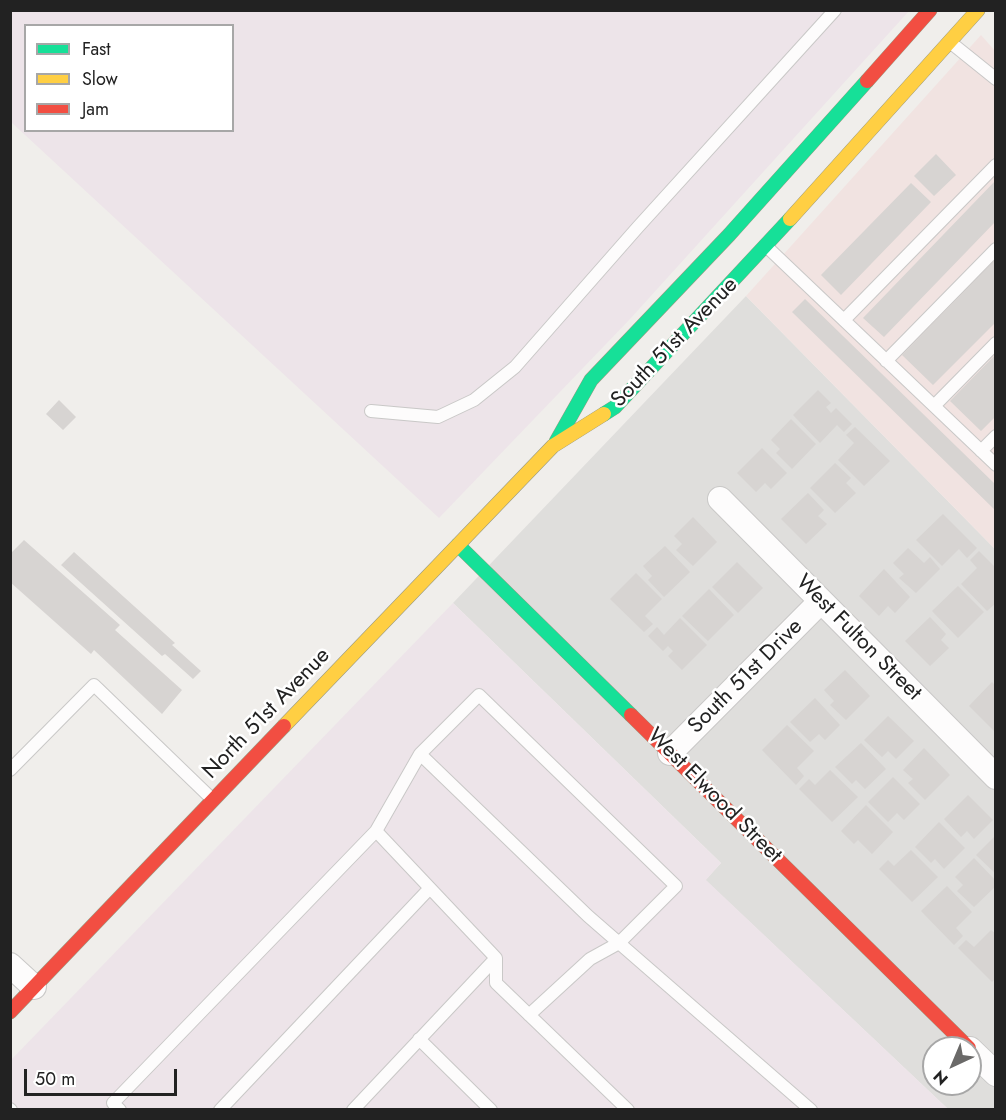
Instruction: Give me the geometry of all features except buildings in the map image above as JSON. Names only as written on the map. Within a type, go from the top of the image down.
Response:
[{"type":"main road","name":"South 51st Avenue","points":[[553,446],[615,407],[766,246],[978,10]]},
{"type":"main road","name":"South 51st Avenue","points":[[553,446],[591,380],[729,235],[926,19]]},
{"type":"main road","points":[[926,19],[950,42]]},
{"type":"main road","name":"North 51st Avenue","points":[[10,1012],[553,446]]},
{"type":"main road","name":"West Elwood Street","points":[[458,545],[958,1036]]},
{"type":"street","name":"West Fulton Street","points":[[720,499],[996,777]]},
{"type":"street","name":"South 51st Drive","points":[[670,753],[821,601]]},
{"type":"street","points":[[10,965],[34,987]]},
{"type":"street","name":"West Elwood Street","points":[[982,1060],[994,1071]]},
{"type":"lane","points":[[371,411],[438,417],[474,400],[515,368],[638,227],[835,10]]},
{"type":"lane","points":[[950,42],[996,79]]},
{"type":"lane","points":[[844,320],[996,165]]},
{"type":"lane","points":[[766,246],[996,465]]},
{"type":"lane","points":[[886,361],[996,249]]},
{"type":"lane","points":[[934,406],[996,344]]},
{"type":"lane","points":[[981,451],[996,436]]},
{"type":"lane","points":[[10,770],[94,685],[213,800]]},
{"type":"lane","points":[[120,1110],[113,1103],[376,831],[420,754],[479,695],[676,886],[619,943],[590,959],[530,1015]]},
{"type":"lane","points":[[420,754],[588,916],[811,1110]]},
{"type":"lane","points":[[376,831],[496,958],[496,983],[628,1110]]},
{"type":"lane","points":[[220,1110],[430,888]]},
{"type":"lane","points":[[353,1110],[496,958]]},
{"type":"lane","points":[[419,1040],[491,1110]]},
{"type":"shaded area","points":[[10,11],[909,11],[630,319],[439,518],[11,122]]},
{"type":"shaded area","points":[[981,35],[996,52],[995,549],[746,296]]},
{"type":"shaded area","points":[[746,296],[995,549],[995,1109],[948,1109],[934,1096],[982,1096],[982,1036],[922,1036],[922,1084],[705,880],[721,863],[453,603]]},
{"type":"shaded area","points":[[453,603],[721,863],[706,880],[922,1084],[922,1096],[934,1096],[948,1109],[11,1109],[10,1061]]},
{"type":"traffic: fast","points":[[556,442],[591,380],[729,235],[867,81]]},
{"type":"traffic: fast","points":[[604,414],[615,407],[790,219]]},
{"type":"traffic: fast","points":[[458,545],[631,715]]},
{"type":"traffic: slow","points":[[790,219],[978,10]]},
{"type":"traffic: slow","points":[[284,726],[553,446],[604,414]]},
{"type":"traffic: jam","points":[[867,81],[930,10]]},
{"type":"traffic: jam","points":[[631,715],[957,1036]]},
{"type":"traffic: jam","points":[[10,1012],[284,726]]}]
